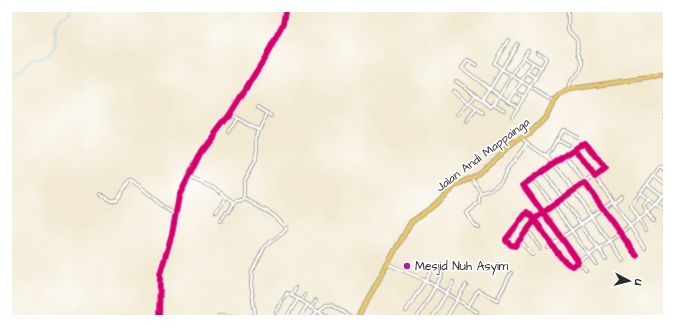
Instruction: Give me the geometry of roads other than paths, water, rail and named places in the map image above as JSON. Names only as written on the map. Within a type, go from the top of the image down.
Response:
[{"type":"main road","name":"Jalan Andi Mappainga","points":[[356,320],[411,222],[432,207],[456,185],[472,178],[513,143],[530,133],[543,121],[559,96],[568,90],[581,87],[668,75]]},
{"type":"street","points":[[159,320],[160,274],[176,215],[179,198],[204,147],[230,114],[274,43],[284,19],[286,7]]},
{"type":"street","points":[[568,7],[568,30],[578,41],[578,53],[582,64],[581,71],[570,82],[568,90]]},
{"type":"street","points":[[508,40],[494,61],[495,64],[554,102]]},
{"type":"street","points":[[482,100],[517,44]]},
{"type":"street","points":[[456,81],[492,107],[528,50]]},
{"type":"street","points":[[512,116],[546,59],[537,52]]},
{"type":"street","points":[[524,57],[542,68]]},
{"type":"street","points":[[476,66],[468,60],[462,68],[490,89],[518,107]]},
{"type":"street","points":[[509,101],[533,63]]},
{"type":"street","points":[[527,72],[536,78]]},
{"type":"street","points":[[453,91],[483,114]]},
{"type":"street","points":[[515,91],[524,97]]},
{"type":"street","points":[[458,116],[476,95]]},
{"type":"street","points":[[494,104],[504,110]]},
{"type":"street","points":[[258,107],[272,116]]},
{"type":"street","points":[[466,122],[477,109]]},
{"type":"street","points":[[244,199],[244,182],[255,160],[259,129],[268,113]]},
{"type":"street","points":[[230,114],[259,129]]},
{"type":"street","points":[[662,116],[668,120]]},
{"type":"street","points":[[229,133],[237,118]]},
{"type":"street","points":[[547,157],[563,130],[577,137]]},
{"type":"street","points":[[522,138],[554,163],[623,261]]},
{"type":"street","points":[[557,139],[568,146]]},
{"type":"street","points":[[586,271],[579,263],[562,237],[544,212],[524,184],[585,142],[604,170],[544,212],[535,220],[514,246],[511,246],[506,240],[526,212],[530,213],[535,220],[552,245],[570,266],[579,263],[639,220],[657,206],[668,191]]},
{"type":"street","points":[[479,228],[475,226],[467,212],[479,202],[479,196],[482,193],[492,189],[501,182],[508,169],[527,143]]},
{"type":"street","points":[[575,149],[644,247]]},
{"type":"street","points":[[565,155],[636,255]]},
{"type":"street","points":[[646,230],[631,206],[661,167],[668,171]]},
{"type":"street","points":[[543,171],[606,259]]},
{"type":"street","points":[[654,175],[668,186]]},
{"type":"street","points":[[188,177],[216,189],[234,202]]},
{"type":"street","points":[[472,178],[482,193]]},
{"type":"street","points":[[532,178],[596,264]]},
{"type":"street","points":[[100,194],[112,201],[115,200],[118,198],[128,180],[131,180],[162,206],[176,215]]},
{"type":"street","points":[[647,184],[668,200]]},
{"type":"street","points":[[640,193],[668,215]]},
{"type":"street","points":[[548,248],[580,223],[621,196]]},
{"type":"street","points":[[216,212],[226,197]]},
{"type":"street","points":[[219,316],[256,320],[251,284],[252,273],[265,246],[287,228],[270,213],[244,199],[234,202],[229,212],[227,211],[220,221]]},
{"type":"street","points":[[650,200],[644,208],[654,221]]},
{"type":"street","points":[[665,229],[668,232]]},
{"type":"street","points":[[528,230],[542,249]]},
{"type":"street","points":[[520,240],[532,255]]},
{"type":"street","points":[[387,263],[425,280],[477,312]]},
{"type":"street","points":[[406,311],[432,270]]},
{"type":"street","points":[[468,307],[478,290],[497,300],[512,273]]},
{"type":"street","points":[[417,318],[442,275]]},
{"type":"street","points":[[431,320],[453,282]]},
{"type":"street","points":[[446,320],[466,286]]},
{"type":"street","points":[[291,296],[296,288]]},
{"type":"street","points":[[276,313],[287,293],[333,320]]},
{"type":"street","points":[[286,318],[299,300],[305,295]]},
{"type":"street","points":[[311,307],[316,300]]},
{"type":"street","points":[[298,320],[307,305]]},
{"type":"street","points":[[320,312],[326,305],[330,305],[356,320]]},
{"type":"street","points":[[311,320],[317,310]]},
{"type":"street","points":[[324,320],[326,316]]},
{"type":"waterway","points":[[7,89],[9,88],[12,76],[16,72],[23,69],[31,59],[41,59],[48,55],[52,50],[55,42],[56,27],[62,19],[69,15],[71,7]]},
{"type":"place","name":"Mesjid Nuh Asyim","points":[[407,266]]}]
